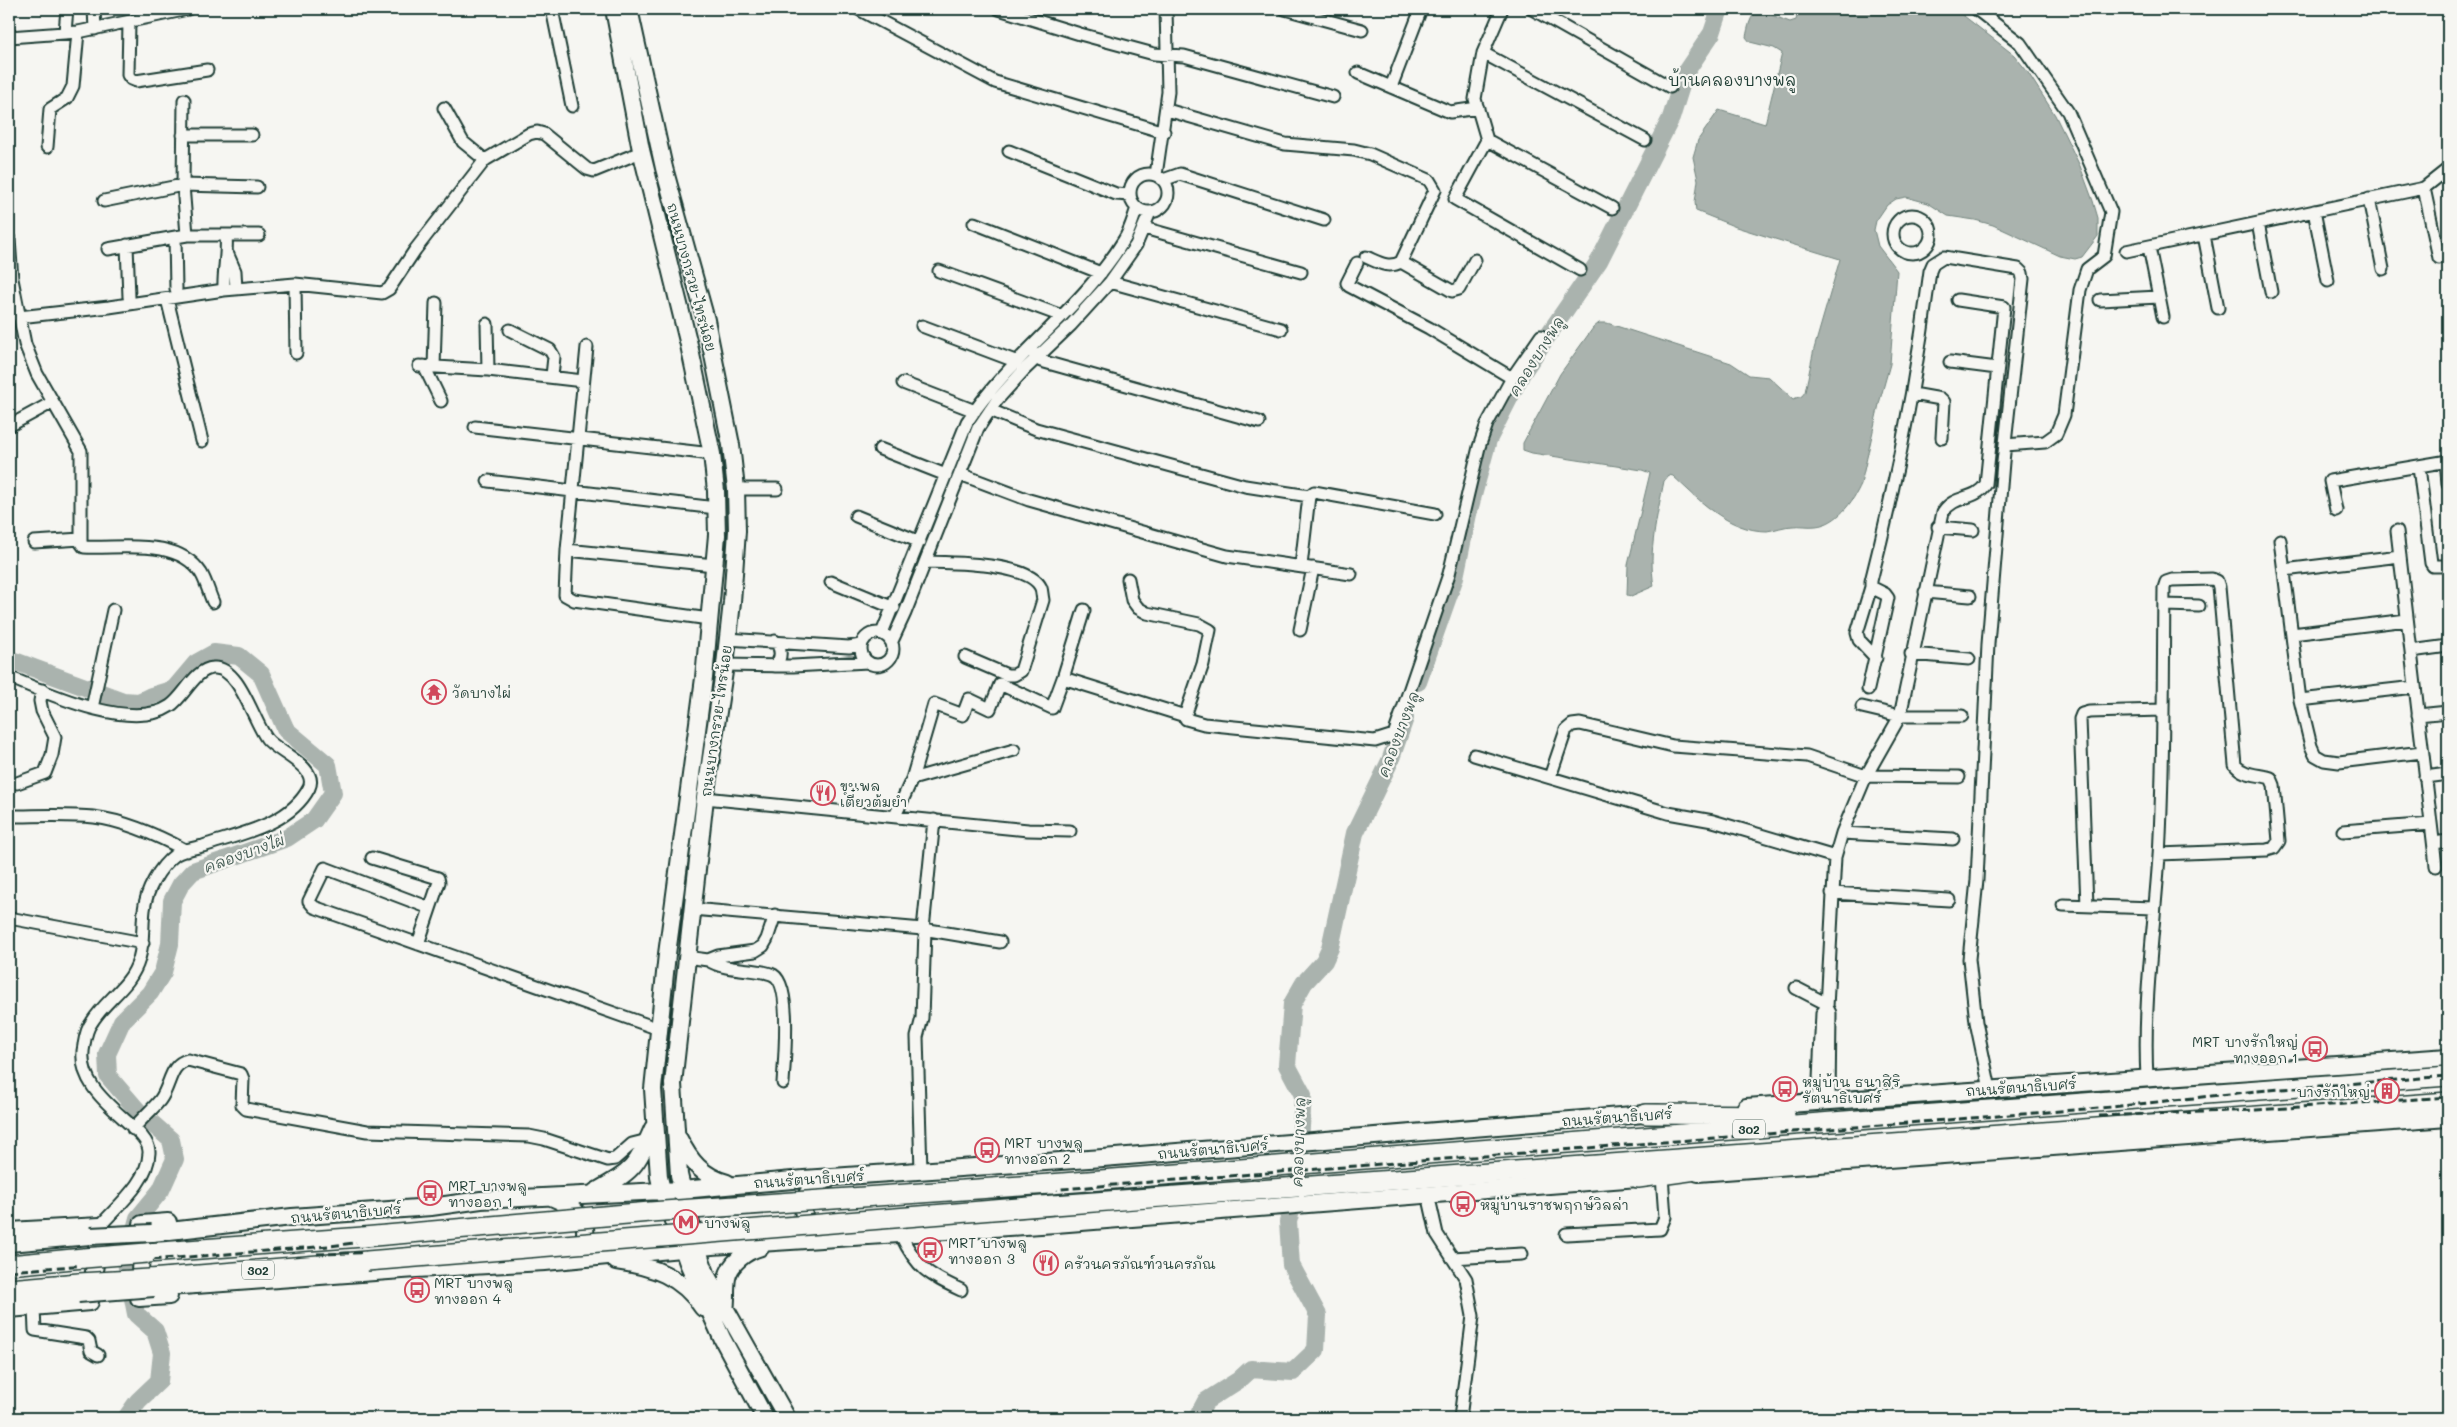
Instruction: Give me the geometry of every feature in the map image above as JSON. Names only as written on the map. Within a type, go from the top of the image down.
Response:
[{"type":"main road","name":"ถนนบางกรวย-ไทรน้อย","points":[[614,9],[641,150],[690,345],[712,454],[716,508],[714,565],[704,678],[653,1089],[653,1139],[662,1190],[690,1249],[722,1338],[765,1418]]},
{"type":"main road","name":"ถนนบางกรวย-ไทรน้อย","points":[[630,9],[664,168],[706,320],[731,445],[736,489],[736,531],[725,665],[705,798],[672,1084],[682,1190],[690,1249],[787,1418]]},
{"type":"main road","name":"ถนนรัตนาธิเบศร์","points":[[9,1243],[95,1231],[152,1233],[317,1215],[546,1195],[682,1190],[1990,1088],[2448,1057]]},
{"type":"main road","points":[[2351,1084],[2448,1068]]},
{"type":"main road","name":"ถนนรัตนาธิเบศร์","points":[[9,1264],[363,1238],[650,1212],[1050,1184],[1922,1115],[2448,1076]]},
{"type":"main road","name":"302","points":[[152,1284],[367,1261],[1054,1205],[2448,1102]]},
{"type":"main road","points":[[2353,1109],[2448,1109]]},
{"type":"main road","points":[[1646,1114],[1922,1115]]},
{"type":"main road","name":"302","points":[[9,1298],[79,1289],[557,1261],[590,1256],[901,1235],[2448,1118]]},
{"type":"main road","points":[[593,1193],[624,1176],[636,1164],[653,1139],[677,1141],[699,1169],[709,1176],[736,1185]]},
{"type":"main road","points":[[1638,1178],[1923,1141]]},
{"type":"main road","points":[[840,1177],[815,1185],[807,1194],[803,1211],[805,1219],[812,1230],[820,1235],[840,1238]]},
{"type":"main road","points":[[546,1195],[575,1209],[582,1218],[584,1233],[578,1251],[569,1258],[557,1261]]},
{"type":"main road","points":[[317,1215],[307,1209],[142,1224],[139,1298],[315,1286],[321,1276]]},
{"type":"main road","points":[[9,1231],[95,1231],[90,1302],[9,1309]]},
{"type":"main road","points":[[724,1310],[727,1279],[731,1268],[742,1255],[758,1248],[800,1241]]},
{"type":"main road","points":[[590,1256],[647,1266],[668,1274],[697,1299],[722,1338]]},
{"type":"main road","name":"302","points":[[9,1289],[79,1289]]},
{"type":"street","points":[[65,32],[67,9]]},
{"type":"street","points":[[94,9],[95,29]]},
{"type":"street","points":[[9,38],[78,32],[188,9]]},
{"type":"street","points":[[552,9],[572,106]]},
{"type":"street","points":[[858,9],[995,82],[1164,132]]},
{"type":"street","points":[[999,9],[1090,37],[1154,54],[1184,56],[1333,97]]},
{"type":"street","points":[[1166,9],[1168,55],[1167,110],[1159,177],[1168,192],[1167,199],[1157,210],[1150,212],[1138,208],[1129,195],[1130,187],[1140,176],[1159,177],[1180,174],[1324,220]]},
{"type":"street","points":[[1285,9],[1362,30]]},
{"type":"street","points":[[1391,87],[1421,9]]},
{"type":"street","points":[[1502,9],[1483,53],[1475,99],[1487,140],[1455,199],[1580,270]]},
{"type":"street","points":[[1532,9],[1670,87]]},
{"type":"street","points":[[1976,9],[2020,43],[2068,112],[2111,212],[2104,256],[2087,269],[2080,290],[2064,415],[2056,434],[2045,442],[2005,445]]},
{"type":"street","points":[[129,22],[128,75],[131,79],[136,81],[207,70]]},
{"type":"street","points":[[47,147],[50,109],[67,98],[73,86],[78,32]]},
{"type":"street","points":[[1483,53],[1645,140]]},
{"type":"street","points":[[1358,73],[1450,112],[1478,108]]},
{"type":"street","points":[[184,100],[183,185],[188,235]]},
{"type":"street","points":[[444,108],[453,128],[463,142],[485,160]]},
{"type":"street","points":[[1167,110],[1285,144],[1362,152],[1429,180],[1435,190],[1400,262],[1394,266],[1387,266],[1361,260],[1348,278],[1347,283],[1349,286],[1429,328],[1512,378]]},
{"type":"street","points":[[19,317],[224,290],[295,284],[374,294],[382,293],[389,289],[415,250],[485,160],[529,134],[537,132],[544,134],[587,169],[594,171],[636,154],[641,150]]},
{"type":"street","points":[[183,135],[252,136]]},
{"type":"street","points":[[1487,140],[1612,208]]},
{"type":"street","points":[[1009,151],[1116,194],[1129,195]]},
{"type":"street","points":[[2126,252],[2424,188],[2448,169]]},
{"type":"street","points":[[104,201],[183,185],[257,187]]},
{"type":"street","points":[[2424,188],[2439,258]]},
{"type":"street","points":[[2369,199],[2383,269]]},
{"type":"street","points":[[882,633],[894,608],[967,422],[974,410],[1014,361],[1062,316],[1102,273],[1125,239],[1138,208]]},
{"type":"street","points":[[2314,211],[2328,281]]},
{"type":"street","points":[[861,645],[863,658],[874,665],[886,663],[894,653],[892,641],[978,428],[990,410],[1037,357],[1110,282],[1136,245],[1150,212]]},
{"type":"street","points":[[974,223],[1102,273]]},
{"type":"street","points":[[2258,223],[2271,292]]},
{"type":"street","points":[[1144,228],[1302,272]]},
{"type":"street","points":[[108,248],[188,235],[259,235]]},
{"type":"street","points":[[224,290],[224,272],[228,255],[226,235]]},
{"type":"street","points":[[2204,235],[2218,308]]},
{"type":"street","points":[[175,237],[176,289]]},
{"type":"street","points":[[9,239],[10,278],[25,344],[36,374],[81,451],[81,540],[84,547],[159,549],[178,553],[201,574],[213,602]]},
{"type":"street","points":[[127,245],[129,297]]},
{"type":"street","points":[[2149,246],[2163,317]]},
{"type":"street","points":[[1926,247],[1939,259],[1952,258],[2018,269],[2022,273],[1988,644],[1976,880],[1969,959],[1976,1022],[1990,1088]]},
{"type":"street","points":[[228,255],[236,271],[236,290]]},
{"type":"street","points":[[1876,658],[1859,640],[1857,634],[1871,587],[1912,394],[1930,271],[1939,259]]},
{"type":"street","points":[[1400,262],[1452,291],[1459,289],[1475,260]]},
{"type":"street","points":[[940,271],[1062,316]]},
{"type":"street","points":[[1110,282],[1281,329]]},
{"type":"street","points":[[295,284],[296,353]]},
{"type":"street","points":[[2100,300],[2159,296]]},
{"type":"street","points":[[167,299],[202,441]]},
{"type":"street","points":[[1824,1101],[1822,1013],[1827,1006],[1835,857],[1842,834],[1866,776],[1900,716],[1938,527],[1948,505],[1961,497],[1976,494],[1986,484],[2004,306],[1958,300]]},
{"type":"street","points":[[436,303],[426,366],[441,401]]},
{"type":"street","points":[[487,324],[488,370]]},
{"type":"street","points":[[922,326],[1014,361]]},
{"type":"street","points":[[510,330],[550,350],[554,357],[552,376]]},
{"type":"street","points":[[1062,678],[1185,716],[1190,722],[1375,741],[1394,735],[1449,574],[1479,447],[1488,424],[1512,378],[1541,336]]},
{"type":"street","points":[[587,348],[567,550],[565,586],[568,598],[709,619]]},
{"type":"street","points":[[1028,349],[1041,361],[1259,422]]},
{"type":"street","points":[[1950,362],[1997,368]]},
{"type":"street","points":[[426,366],[552,376],[583,381]]},
{"type":"street","points":[[903,382],[974,410]]},
{"type":"street","points":[[1912,394],[1941,399],[1944,402],[1942,438]]},
{"type":"street","points":[[9,426],[53,402]]},
{"type":"street","points":[[990,410],[1036,429],[1245,486],[1309,496],[1314,492],[1322,492],[1435,514]]},
{"type":"street","points":[[475,427],[712,454]]},
{"type":"street","points":[[880,449],[946,475]]},
{"type":"street","points":[[2336,510],[2330,481],[2447,461],[2448,483]]},
{"type":"street","points":[[2419,467],[2431,562],[2433,566],[2448,566]]},
{"type":"street","points":[[960,474],[1029,500],[1227,556],[1351,574]]},
{"type":"street","points":[[488,481],[573,493],[665,500],[716,508]]},
{"type":"street","points":[[736,489],[777,489]]},
{"type":"street","points":[[1300,630],[1307,567],[1309,496]]},
{"type":"street","points":[[856,516],[920,542]]},
{"type":"street","points":[[1938,527],[1973,530]]},
{"type":"street","points":[[2397,531],[2436,866]]},
{"type":"street","points":[[34,542],[81,540]]},
{"type":"street","points":[[2280,540],[2300,700],[2315,755],[2324,760],[2338,762],[2422,752]]},
{"type":"street","points":[[567,550],[714,565]]},
{"type":"street","points":[[2284,570],[2400,556]]},
{"type":"street","points":[[925,562],[965,563],[1014,570],[1032,578],[1041,588],[1043,600],[1021,672],[1007,675],[965,657]]},
{"type":"street","points":[[1128,579],[1132,600],[1138,608],[1147,613],[1199,624],[1210,630],[1203,664],[1185,716]]},
{"type":"street","points":[[2146,1078],[2145,1051],[2148,975],[2159,854],[2166,582],[2172,580],[2212,579],[2217,581],[2235,764],[2240,770],[2271,778],[2274,785],[2278,841],[2274,848],[2267,850],[2159,854]]},
{"type":"street","points":[[831,582],[894,608]]},
{"type":"street","points":[[1868,689],[1888,598],[1885,594],[1871,587]]},
{"type":"street","points":[[1925,592],[1970,596]]},
{"type":"street","points":[[2164,605],[2199,606]]},
{"type":"street","points":[[93,704],[113,610]]},
{"type":"street","points":[[895,816],[912,779],[934,704],[963,715],[969,700],[990,709],[1000,684],[1052,708],[1084,610]]},
{"type":"street","points":[[2292,634],[2407,620]]},
{"type":"street","points":[[727,639],[849,647],[861,645],[869,635],[882,633],[892,641]]},
{"type":"street","points":[[775,666],[781,654],[780,646],[776,641]]},
{"type":"street","points":[[2411,651],[2448,646]]},
{"type":"street","points":[[1911,654],[1969,659]]},
{"type":"street","points":[[725,665],[775,666],[868,662]]},
{"type":"street","points":[[9,677],[42,690],[93,704],[120,715],[158,712],[170,706],[201,674],[212,667],[226,670],[235,678],[268,741],[307,770],[310,786],[297,804],[278,819],[175,855],[160,872],[148,894],[144,912],[143,943],[138,962],[128,982],[91,1022],[81,1057],[85,1073],[105,1103],[136,1125],[146,1140],[149,1153],[142,1177],[124,1200],[95,1231]]},
{"type":"street","points":[[2300,700],[2415,687]]},
{"type":"street","points":[[17,783],[46,772],[52,755],[55,737],[42,711],[40,701],[42,690]]},
{"type":"street","points":[[1862,707],[1900,716],[1962,716]]},
{"type":"street","points":[[2087,906],[2080,719],[2082,714],[2089,712],[2162,710]]},
{"type":"street","points":[[2418,715],[2448,712]]},
{"type":"street","points":[[1550,777],[1566,730],[1572,725],[1580,724],[1673,746],[1807,756],[1866,776],[1959,777]]},
{"type":"street","points":[[912,779],[1014,750]]},
{"type":"street","points":[[1474,755],[1668,812],[1713,821],[1835,857]]},
{"type":"street","points":[[2425,777],[2448,774]]},
{"type":"street","points":[[705,798],[1028,830],[1070,831]]},
{"type":"street","points":[[9,816],[72,815],[96,817],[164,838],[188,851]]},
{"type":"street","points":[[921,1171],[917,1037],[922,1018],[924,930],[934,820]]},
{"type":"street","points":[[2343,831],[2431,824]]},
{"type":"street","points":[[1842,834],[1953,839]]},
{"type":"street","points":[[2434,844],[2448,841]]},
{"type":"street","points":[[372,858],[438,878],[439,882],[418,944]]},
{"type":"street","points":[[430,908],[325,868],[309,901],[314,907],[659,1029]]},
{"type":"street","points":[[1832,894],[1948,900]]},
{"type":"street","points":[[2063,905],[2154,908]]},
{"type":"street","points":[[692,908],[924,930],[1000,942]]},
{"type":"street","points":[[708,960],[718,956],[755,951],[763,946],[775,915]]},
{"type":"street","points":[[9,918],[143,943]]},
{"type":"street","points":[[686,957],[708,960],[724,967],[773,974],[781,982],[785,1000],[784,1083]]},
{"type":"street","points":[[1796,988],[1827,1006]]},
{"type":"street","points":[[136,1125],[162,1098],[176,1067],[180,1062],[188,1060],[241,1074],[243,1078],[242,1105],[246,1109],[357,1130],[529,1136],[608,1160],[615,1159],[632,1144],[653,1139]]},
{"type":"street","points":[[1566,1234],[1660,1229],[1665,1217],[1662,1176]]},
{"type":"street","points":[[1428,1194],[1437,1234],[1466,1279],[1473,1316],[1460,1418]]},
{"type":"street","points":[[901,1235],[910,1253],[926,1272],[932,1277],[961,1290]]},
{"type":"street","points":[[1452,1258],[1522,1254]]},
{"type":"street","points":[[34,1308],[35,1330],[86,1338],[89,1341],[91,1351],[98,1355]]},
{"type":"shaded area","points":[[1799,9],[1955,9],[2014,55],[2027,71],[2055,115],[2080,166],[2093,201],[2098,218],[2098,236],[2082,257],[2075,259],[2060,256],[1993,225],[1948,216],[1928,203],[1906,197],[1896,199],[1887,205],[1876,221],[1874,230],[1878,246],[1897,271],[1890,364],[1861,484],[1854,498],[1837,517],[1824,524],[1790,526],[1767,531],[1753,530],[1727,520],[1704,504],[1673,476],[1669,475],[1664,481],[1654,534],[1652,573],[1654,586],[1631,596],[1627,595],[1628,565],[1650,473],[1642,470],[1532,453],[1523,450],[1523,443],[1560,374],[1593,328],[1599,323],[1607,323],[1731,363],[1749,375],[1769,377],[1793,399],[1802,396],[1805,392],[1814,349],[1840,259],[1736,227],[1696,211],[1695,202],[1698,180],[1693,157],[1698,140],[1719,110],[1765,124],[1782,53],[1774,48],[1750,42],[1746,37],[1751,19],[1758,10],[1790,22],[1796,20]]},
{"type":"waterway","name":"คลองบางพลู","points":[[1418,682],[1455,577],[1468,514],[1488,440],[1522,373],[1599,261],[1671,118],[1685,73],[1712,33],[1720,9]]},
{"type":"waterway","name":"คลองบางไผ่","points":[[9,659],[123,701],[139,702],[174,689],[196,663],[214,653],[239,656],[261,674],[286,730],[328,765],[333,793],[314,820],[287,838],[193,871],[181,884],[172,901],[170,944],[163,972],[150,993],[122,1021],[107,1054],[108,1076],[139,1112],[171,1140],[175,1159],[161,1190],[138,1218],[126,1262],[136,1314],[155,1331],[162,1353],[159,1381],[138,1401],[126,1418]]},
{"type":"waterway","name":"คลองบางพลู","points":[[1197,1418],[1206,1401],[1239,1380],[1251,1369],[1293,1372],[1316,1350],[1318,1315],[1291,1265],[1288,1222],[1297,1189],[1303,1095],[1287,1065],[1292,1004],[1304,983],[1324,961],[1330,948],[1355,833],[1390,761],[1405,718]]},
{"type":"railway","points":[[9,1271],[329,1246],[454,1231],[898,1197],[1036,1191],[2112,1107],[2256,1091],[2448,1076]]},
{"type":"railway","points":[[2099,1116],[2256,1110],[2448,1097]]},
{"type":"railway","points":[[317,1254],[456,1250],[899,1216],[1050,1197]]},
{"type":"place","name":"วัดบางไผ่","points":[[434,692]]},
{"type":"place","name":"ขุนพล เตี๋ยวต้มยำ","points":[[823,793]]},
{"type":"place","name":"MRT บางรักใหญ่ ทางออก 1","points":[[2315,1049]]},
{"type":"place","name":"หมู่บ้าน ธนาสิริ รัตนาธิเบศร์","points":[[1785,1089]]},
{"type":"place","name":"บางรักใหญ่","points":[[2387,1091]]},
{"type":"place","name":"MRT บางพลู ทางออก 2","points":[[987,1150]]},
{"type":"place","name":"MRT บางพลู ทางออก 1","points":[[430,1193]]},
{"type":"place","name":"หมู่บ้านราชพฤกษ์วิลล่า","points":[[1463,1204]]},
{"type":"place","name":"บางพลู","points":[[686,1222]]},
{"type":"place","name":"MRT บางพลู ทางออก 3","points":[[930,1250]]},
{"type":"place","name":"ครัวนครภัณฑ์วนครภัณ","points":[[1046,1263]]},
{"type":"place","name":"MRT บางพลู ทางออก 4","points":[[417,1290]]},
{"type":"district","name":"บ้านคลองบางพลู","points":[[1732,79]]}]
